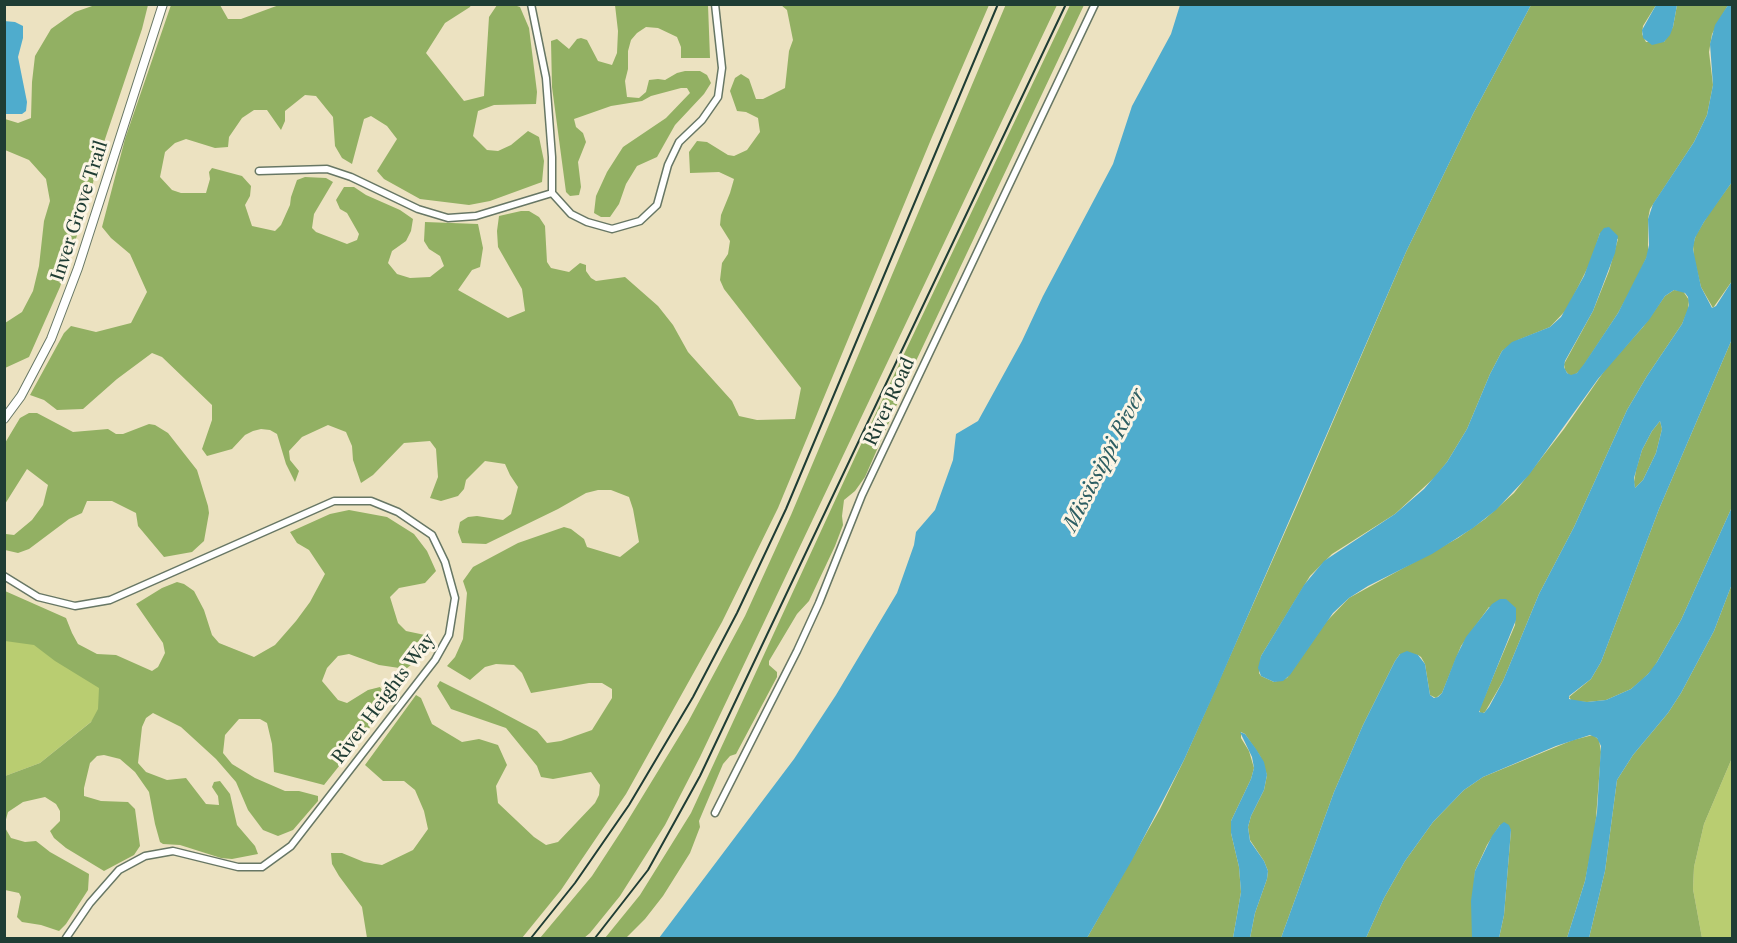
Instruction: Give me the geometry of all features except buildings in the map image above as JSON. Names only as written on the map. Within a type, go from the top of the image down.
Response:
[{"type":"street","name":"Inver Grove Trail","points":[[4,419],[21,396],[51,339],[78,268],[163,4]]},
{"type":"street","points":[[531,4],[546,78],[552,157],[552,193],[571,214],[587,222],[612,229],[640,221],[657,205],[668,165],[679,142],[702,120],[718,97],[722,68],[715,4]]},
{"type":"street","name":"River Road","points":[[715,813],[797,651],[862,495],[1095,4]]},
{"type":"street","points":[[259,171],[327,169],[351,177],[418,208],[448,218],[476,216],[552,193]]},
{"type":"street","name":"River Heights Way","points":[[4,576],[38,597],[75,606],[111,600],[334,501],[371,501],[398,512],[432,535],[445,562],[455,598],[449,635],[435,660],[291,846],[262,867],[238,867],[172,851],[145,856],[119,870],[90,903],[66,939]]},
{"type":"green space","points":[[1006,4],[1057,5],[700,757],[665,825],[620,896],[590,933],[584,938],[540,938],[592,876],[622,830],[688,722],[745,616],[791,515]]},
{"type":"green space","points":[[95,5],[148,5],[60,287],[29,357],[5,368],[5,323],[22,312],[33,291],[39,266],[44,221],[50,201],[46,179],[29,160],[5,150],[5,119],[18,123],[31,118],[35,56],[51,29],[75,12]]},
{"type":"green space","points":[[171,5],[220,5],[228,19],[241,19],[279,5],[471,5],[445,23],[426,53],[464,101],[484,96],[489,17],[497,5],[520,7],[529,28],[537,92],[536,104],[494,105],[478,111],[473,136],[487,150],[498,151],[511,145],[528,131],[539,137],[544,161],[542,182],[490,201],[469,205],[420,199],[384,179],[377,171],[397,139],[387,126],[371,116],[364,119],[352,164],[342,158],[335,146],[333,117],[316,96],[305,95],[285,111],[285,121],[281,130],[267,110],[254,110],[242,118],[229,137],[228,147],[215,148],[186,139],[175,143],[165,152],[160,177],[172,190],[181,193],[206,193],[210,179],[209,172],[212,168],[242,176],[251,186],[250,196],[245,205],[252,226],[275,231],[281,225],[290,205],[297,180],[305,177],[326,178],[333,182],[314,214],[312,228],[316,232],[347,244],[357,240],[359,234],[347,213],[340,209],[336,200],[344,187],[354,187],[413,219],[406,241],[392,251],[388,263],[397,274],[410,278],[430,277],[444,266],[440,256],[429,249],[424,241],[425,222],[478,224],[483,248],[480,267],[472,270],[458,290],[508,318],[525,311],[522,289],[498,247],[499,216],[529,211],[539,217],[545,226],[547,262],[551,268],[569,272],[580,263],[586,265],[586,271],[596,281],[625,277],[658,306],[673,325],[688,352],[732,401],[739,416],[757,420],[795,419],[801,388],[724,289],[720,280],[722,263],[728,254],[730,241],[720,225],[721,215],[734,179],[719,172],[690,173],[689,152],[697,141],[707,142],[728,155],[734,156],[747,150],[760,132],[758,118],[746,112],[737,111],[730,91],[735,78],[741,74],[749,79],[756,99],[763,99],[785,88],[789,51],[793,40],[787,10],[781,5],[989,5],[778,508],[722,622],[626,794],[561,890],[522,938],[367,938],[362,907],[332,864],[331,853],[342,853],[364,862],[382,865],[413,850],[428,829],[424,811],[415,790],[404,781],[383,781],[365,765],[416,695],[421,698],[432,724],[462,742],[479,739],[498,745],[507,765],[496,786],[498,803],[534,837],[546,845],[558,842],[595,803],[600,785],[591,772],[553,779],[541,777],[537,766],[506,728],[451,709],[437,686],[440,681],[488,705],[537,731],[547,743],[561,741],[592,730],[612,698],[612,689],[602,683],[589,683],[531,693],[522,673],[514,665],[496,664],[485,667],[470,680],[447,666],[455,657],[463,639],[467,593],[463,581],[473,567],[518,543],[564,527],[571,529],[584,539],[587,547],[620,557],[639,542],[629,497],[611,490],[586,493],[486,544],[462,543],[458,532],[460,522],[468,517],[503,520],[511,514],[518,487],[505,464],[485,461],[466,480],[464,489],[458,496],[441,501],[430,498],[438,477],[436,449],[430,441],[404,443],[373,475],[361,483],[353,460],[352,446],[346,432],[328,425],[302,437],[289,451],[290,460],[299,471],[295,482],[286,464],[277,434],[270,430],[253,431],[245,435],[232,449],[207,456],[202,449],[212,420],[212,405],[162,357],[152,353],[117,379],[83,409],[57,410],[44,400],[30,395],[64,333],[71,326],[96,332],[131,323],[147,292],[130,254],[102,227],[125,139]]},
{"type":"green space","points":[[615,5],[708,5],[710,58],[681,58],[681,47],[677,37],[658,28],[646,27],[631,40],[628,51],[625,81],[627,97],[639,98],[646,92],[649,80],[665,80],[685,71],[700,71],[707,75],[711,83],[704,94],[675,125],[657,157],[637,166],[626,184],[619,204],[610,217],[601,217],[594,213],[596,196],[607,172],[623,147],[666,118],[690,93],[687,88],[681,88],[651,96],[642,101],[611,106],[574,119],[576,127],[583,133],[586,142],[578,162],[581,187],[579,195],[570,196],[566,192],[552,87],[551,41],[557,39],[569,49],[577,39],[587,40],[598,61],[612,65],[617,53],[618,31]]},
{"type":"green space","points":[[1070,5],[1084,5],[916,361],[865,477],[855,491],[844,500],[843,525],[809,601],[797,614],[769,661],[769,665],[777,672],[777,677],[736,754],[730,756],[723,764],[699,821],[700,827],[690,853],[663,896],[626,938],[605,938],[640,895],[691,813],[856,455]]},
{"type":"green space","points":[[1531,5],[1656,5],[1643,26],[1642,34],[1646,42],[1664,42],[1673,27],[1677,5],[1728,5],[1712,34],[1709,52],[1713,85],[1707,115],[1694,142],[1650,209],[1648,254],[1638,277],[1618,313],[1580,371],[1569,375],[1564,364],[1593,311],[1609,271],[1618,239],[1600,233],[1591,261],[1567,309],[1550,327],[1518,340],[1502,351],[1467,429],[1435,477],[1395,514],[1332,554],[1310,576],[1261,656],[1259,673],[1261,676],[1274,682],[1287,678],[1326,622],[1349,598],[1458,538],[1485,519],[1514,493],[1564,429],[1607,367],[1643,327],[1665,296],[1674,290],[1683,291],[1689,300],[1688,310],[1682,324],[1627,410],[1574,527],[1539,594],[1503,681],[1485,712],[1481,714],[1479,710],[1515,625],[1516,608],[1489,607],[1461,646],[1442,693],[1436,698],[1430,695],[1425,664],[1421,657],[1400,654],[1395,661],[1363,725],[1334,792],[1281,938],[1250,938],[1268,871],[1250,840],[1248,827],[1264,790],[1267,775],[1260,756],[1245,734],[1241,732],[1241,738],[1249,751],[1254,768],[1231,821],[1241,892],[1233,938],[1087,938],[1160,809],[1184,760],[1406,252],[1473,114]]},
{"type":"green space","points":[[1732,182],[1732,281],[1713,308],[1701,287],[1693,245],[1696,235],[1710,212]]},
{"type":"green space","points":[[1732,339],[1732,507],[1681,620],[1653,669],[1631,689],[1606,700],[1572,701],[1569,697],[1591,679],[1601,662],[1659,509]]},
{"type":"green space","points":[[29,413],[37,413],[73,432],[108,429],[116,434],[123,434],[149,424],[168,433],[197,470],[209,513],[204,541],[192,552],[164,557],[138,526],[136,513],[112,501],[87,501],[82,513],[69,519],[29,549],[18,553],[5,550],[5,525],[6,534],[14,535],[32,520],[43,505],[48,485],[27,469],[5,504],[5,443],[20,418]]},
{"type":"green space","points":[[1660,421],[1662,429],[1656,453],[1643,480],[1635,488],[1636,470],[1642,450]]},
{"type":"green space","points":[[349,510],[387,517],[414,534],[427,551],[436,571],[425,583],[399,588],[390,597],[398,623],[406,631],[425,635],[430,642],[430,649],[406,669],[379,665],[349,654],[338,656],[327,668],[322,681],[338,700],[347,703],[368,690],[380,687],[390,702],[324,785],[274,772],[272,744],[267,723],[260,719],[239,719],[225,735],[223,753],[232,764],[255,778],[285,791],[299,791],[318,796],[318,801],[293,830],[278,836],[263,830],[248,810],[236,782],[216,759],[181,727],[153,713],[146,718],[142,727],[138,763],[146,772],[167,780],[186,778],[206,804],[219,805],[218,796],[212,787],[214,782],[220,781],[230,794],[237,825],[255,846],[258,854],[232,859],[221,858],[180,845],[163,844],[160,842],[155,824],[149,792],[135,772],[120,759],[104,755],[97,756],[90,763],[84,796],[101,801],[128,802],[135,809],[140,846],[134,855],[104,871],[66,848],[54,838],[50,831],[60,821],[60,811],[56,804],[45,797],[23,802],[8,812],[5,823],[5,776],[40,763],[91,722],[98,709],[99,688],[34,645],[5,641],[5,591],[66,618],[78,644],[97,654],[116,655],[152,671],[158,667],[165,653],[163,643],[136,604],[162,588],[177,582],[194,591],[204,610],[212,635],[219,643],[254,657],[275,645],[296,621],[310,602],[325,574],[309,550],[297,543],[290,532],[330,514]]},
{"type":"green space","points":[[1732,584],[1732,758],[1704,824],[1694,867],[1693,889],[1702,938],[1589,938],[1605,871],[1617,780],[1633,755],[1668,713],[1681,693],[1714,631]]},
{"type":"green space","points":[[5,593],[128,692],[40,763],[5,776]]},
{"type":"green space","points":[[1593,735],[1599,740],[1601,752],[1595,831],[1585,881],[1567,938],[1499,938],[1504,915],[1511,830],[1500,825],[1487,845],[1475,871],[1472,938],[1366,938],[1384,898],[1405,861],[1433,822],[1464,790],[1483,777],[1573,740]]},
{"type":"green space","points":[[1732,758],[1732,938],[1702,938],[1693,889],[1694,867],[1704,824]]},
{"type":"green space","points":[[4,826],[11,838],[25,842],[36,841],[50,852],[89,874],[88,890],[59,931],[22,922],[17,917],[21,897],[19,893],[5,890]]},
{"type":"water","name":"Mississippi River","points":[[1180,5],[1531,5],[1473,114],[1406,252],[1216,689],[1184,760],[1132,860],[1087,938],[659,938],[794,759],[836,695],[897,593],[914,545],[916,532],[935,510],[953,460],[956,434],[978,421],[1022,341],[1043,296],[1113,164],[1132,106],[1171,34]]},
{"type":"water","points":[[1656,5],[1677,5],[1670,35],[1664,42],[1652,45],[1643,38],[1642,30]]},
{"type":"water","points":[[1728,5],[1732,5],[1732,182],[1704,222],[1695,238],[1693,249],[1701,287],[1712,308],[1716,306],[1732,281],[1732,339],[1659,509],[1601,662],[1591,679],[1569,696],[1569,699],[1587,702],[1606,700],[1631,689],[1648,674],[1681,620],[1732,507],[1732,584],[1714,631],[1681,693],[1668,713],[1633,755],[1617,780],[1605,871],[1589,938],[1567,938],[1585,881],[1597,812],[1601,746],[1597,738],[1590,735],[1556,746],[1483,777],[1464,790],[1433,822],[1405,861],[1384,898],[1366,938],[1281,938],[1334,792],[1363,725],[1395,661],[1400,654],[1407,651],[1418,655],[1425,664],[1430,695],[1434,698],[1438,697],[1442,693],[1466,637],[1492,604],[1500,599],[1506,599],[1516,608],[1516,620],[1479,712],[1484,713],[1489,707],[1503,681],[1539,594],[1574,527],[1627,410],[1682,324],[1689,305],[1685,293],[1674,290],[1665,296],[1649,320],[1598,379],[1529,475],[1496,510],[1473,528],[1432,554],[1349,598],[1333,613],[1290,675],[1283,681],[1274,682],[1261,676],[1258,668],[1261,656],[1304,585],[1324,561],[1395,514],[1424,489],[1447,462],[1467,429],[1502,351],[1512,342],[1550,327],[1561,317],[1584,276],[1600,233],[1604,228],[1609,227],[1618,236],[1615,253],[1593,311],[1565,361],[1564,367],[1571,375],[1577,373],[1584,364],[1618,313],[1646,258],[1649,245],[1648,219],[1653,204],[1694,142],[1707,115],[1713,85],[1710,44],[1715,25]],"holes":[[[1660,421],[1662,429],[1656,453],[1643,480],[1635,488],[1634,478],[1642,450]]]},
{"type":"water","points":[[4,21],[15,22],[23,26],[23,38],[18,57],[27,102],[26,111],[22,114],[5,114]]},
{"type":"water","points":[[1240,732],[1245,734],[1256,749],[1264,762],[1267,775],[1264,790],[1248,827],[1250,841],[1268,871],[1250,938],[1233,938],[1241,892],[1231,821],[1254,768],[1252,757]]},
{"type":"water","points":[[1504,822],[1511,830],[1504,915],[1499,938],[1472,938],[1471,901],[1475,871],[1492,836]]},
{"type":"railway","points":[[531,938],[575,883],[629,805],[693,697],[737,613],[786,509],[998,4]]},
{"type":"railway","points":[[595,938],[648,870],[700,776],[1066,4]]}]
